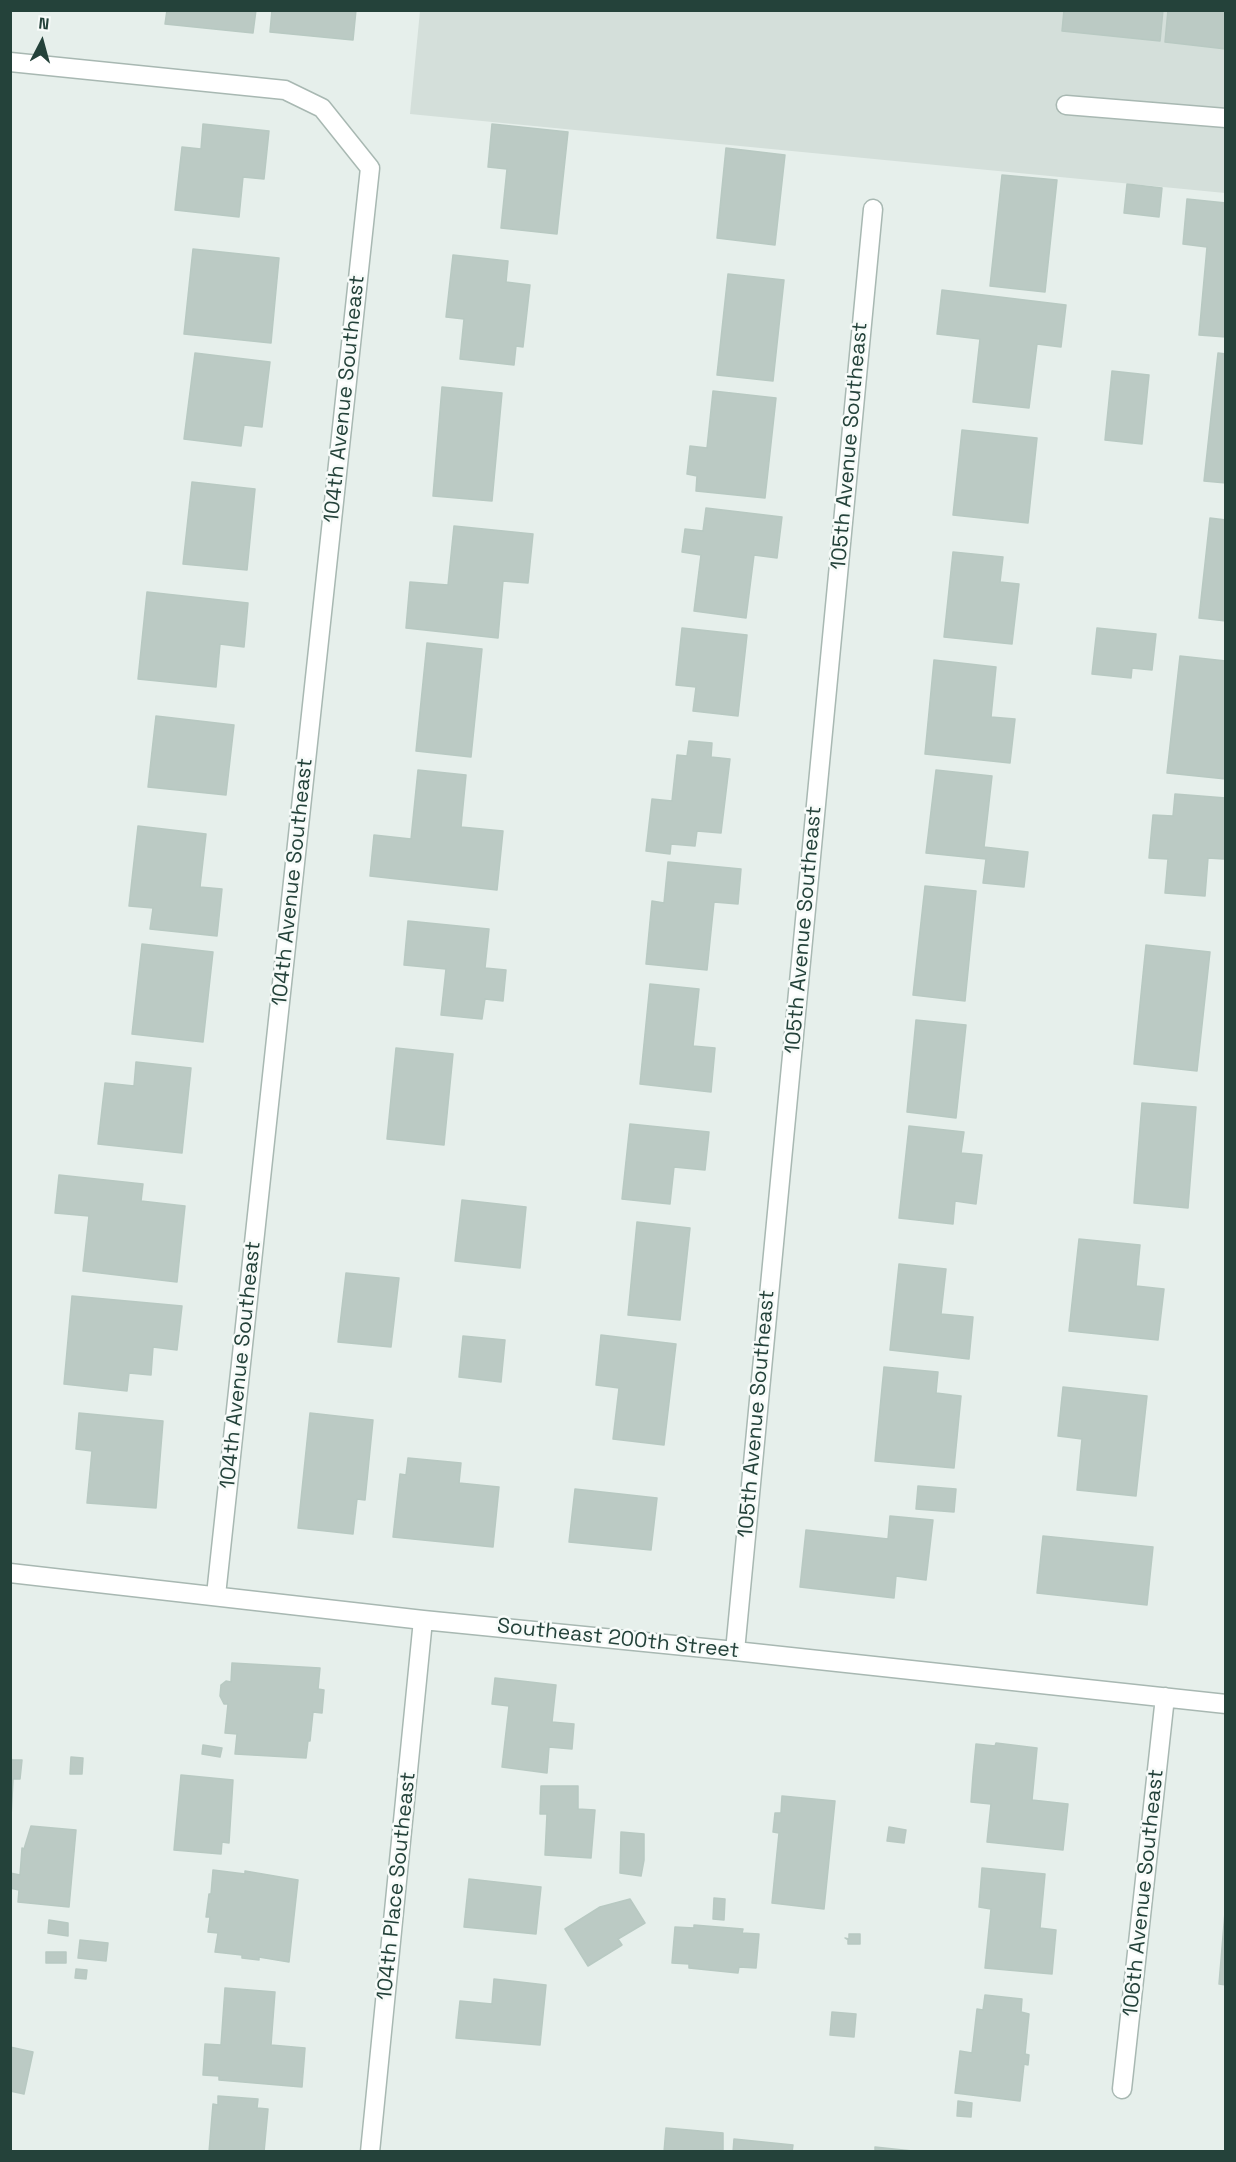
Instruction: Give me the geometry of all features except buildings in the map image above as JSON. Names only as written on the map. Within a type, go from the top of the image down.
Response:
[{"type":"street","name":"104th Avenue Southeast","points":[[10,62],[285,90],[322,108],[370,168],[216,1595]]},
{"type":"street","points":[[1066,105],[1226,118]]},
{"type":"street","name":"105th Avenue Southeast","points":[[735,1651],[873,209]]},
{"type":"street","name":"Southeast 200th Street","points":[[10,1573],[423,1620],[1166,1697],[1225,1699]]},
{"type":"street","name":"104th Place Southeast","points":[[370,2151],[423,1620]]},
{"type":"street","name":"106th Avenue Southeast","points":[[1122,2089],[1166,1697]]},
{"type":"shaded area","points":[[420,11],[1225,11],[1225,193],[410,114]]}]
